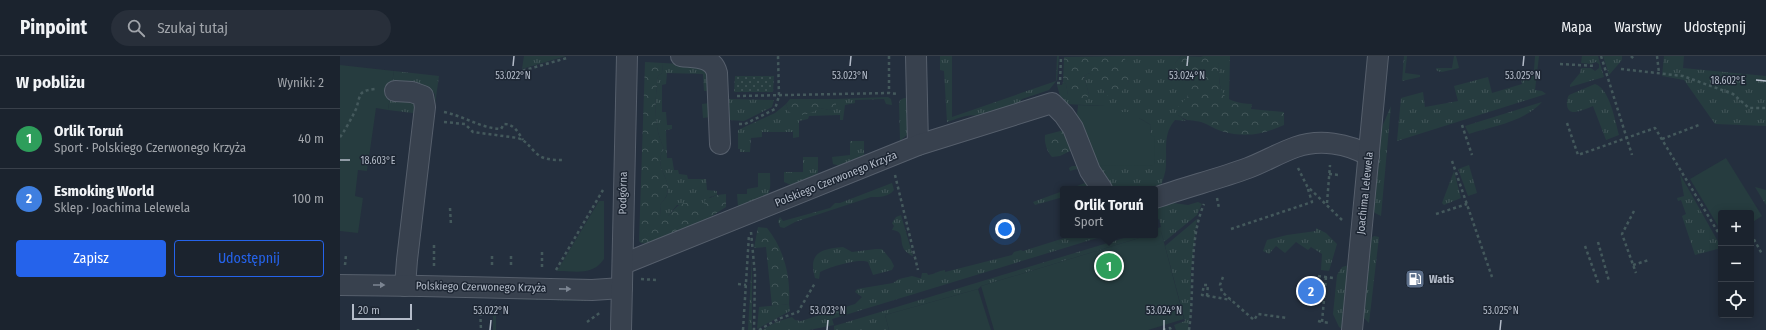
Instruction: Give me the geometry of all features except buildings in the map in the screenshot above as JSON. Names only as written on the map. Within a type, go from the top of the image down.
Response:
[{"type":"street","name":"Podgórna","points":[[621,330],[627,277],[627,56]]},
{"type":"street","points":[[681,56],[702,58],[712,62],[716,66],[720,135]]},
{"type":"street","points":[[916,56],[918,145]]},
{"type":"street","name":"Joachima Lelewela","points":[[1352,330],[1378,56]]},
{"type":"street","points":[[395,90],[412,92],[423,96],[425,107],[406,260],[405,286]]},
{"type":"street","name":"Polskiego Czerwonego Krzyża","points":[[340,285],[584,290],[627,277],[749,217],[918,145],[1052,103],[1064,115],[1073,128],[1090,171],[1100,186]]},
{"type":"street","points":[[1158,197],[1248,168],[1290,149],[1308,144],[1322,143],[1353,148],[1369,156]]},
{"type":"path","points":[[720,135],[775,109],[779,96],[778,56]]},
{"type":"path","points":[[889,56],[889,93]]},
{"type":"path","points":[[1601,56],[1632,155]]},
{"type":"path","points":[[1631,56],[1636,60]]},
{"type":"path","points":[[1657,56],[1659,73]]},
{"type":"path","points":[[499,72],[518,72],[567,58]]},
{"type":"path","points":[[1560,64],[1596,66]]},
{"type":"path","points":[[1621,69],[1683,76],[1733,94],[1749,108],[1766,108]]},
{"type":"path","points":[[340,137],[354,112],[357,99],[360,94],[364,91],[380,88],[395,90]]},
{"type":"path","points":[[718,96],[889,93],[917,94]]},
{"type":"path","points":[[439,112],[456,115],[472,123],[501,129],[504,124],[508,124],[515,128],[535,153],[543,158],[563,160]]},
{"type":"path","points":[[440,122],[465,124],[473,132],[524,140]]},
{"type":"path","points":[[1567,123],[1578,155],[1655,128],[1718,231]]},
{"type":"path","points":[[1462,125],[1472,155]]},
{"type":"path","points":[[1662,139],[1699,125]]},
{"type":"path","points":[[1231,229],[1312,202],[1307,186],[1290,149]]},
{"type":"path","points":[[891,157],[918,270]]},
{"type":"path","points":[[1452,161],[1492,277]]},
{"type":"path","points":[[1326,203],[1330,165]]},
{"type":"path","points":[[1329,174],[1340,175]]},
{"type":"path","points":[[1307,186],[1345,223]]},
{"type":"path","points":[[553,275],[605,187]]},
{"type":"path","points":[[1189,330],[1196,235],[1200,213],[1206,200]]},
{"type":"path","points":[[1436,214],[1466,204]]},
{"type":"path","points":[[450,208],[451,225]]},
{"type":"path","points":[[1634,211],[1622,234],[1636,273]]},
{"type":"path","points":[[743,330],[749,217]]},
{"type":"path","points":[[749,217],[755,275],[754,330]]},
{"type":"path","points":[[1754,239],[1762,254]]},
{"type":"path","points":[[434,242],[434,273]]},
{"type":"path","points":[[1598,242],[1609,281]]},
{"type":"path","points":[[1586,246],[1599,285]]},
{"type":"path","points":[[542,252],[542,275]]},
{"type":"path","points":[[492,256],[492,270]]},
{"type":"path","points":[[511,256],[512,274]]},
{"type":"path","points":[[1633,265],[1649,260]]},
{"type":"path","points":[[1318,276],[1333,278]]},
{"type":"path","points":[[627,277],[656,280]]},
{"type":"path","points":[[1223,277],[1220,282],[1220,289],[1222,292],[1254,320],[1258,314],[1286,318]]},
{"type":"path","points":[[1322,322],[1326,277]]},
{"type":"path","points":[[759,330],[778,319],[798,312],[815,283]]},
{"type":"path","points":[[738,284],[746,285]]},
{"type":"path","points":[[1207,296],[1231,300]]},
{"type":"path","points":[[480,306],[481,330]]},
{"type":"path","points":[[587,322],[604,310]]},
{"type":"path","points":[[1318,321],[1330,323]]},
{"type":"path","points":[[1163,330],[1170,328],[1171,330]]},
{"type":"green space","points":[[524,56],[566,56],[522,69]]},
{"type":"green space","points":[[940,56],[952,56],[952,117],[1056,81],[1057,56],[1059,56],[1057,80],[1049,90],[1022,99],[1015,108],[978,116],[966,116],[947,122],[944,71],[940,70]]},
{"type":"green space","points":[[1123,56],[1181,56],[1175,63],[1188,96],[1178,115],[1186,121],[1175,120],[1171,125],[1166,141],[1165,173],[1161,186],[1158,188],[1158,186],[1108,186],[1095,166],[1150,135],[1151,125],[1139,118],[1104,112],[1104,106],[1066,104],[1061,100],[1057,85],[1062,85],[1063,82],[1066,84],[1068,95],[1089,95],[1084,76],[1089,73],[1099,80],[1105,93],[1128,83],[1130,69]]},
{"type":"green space","points":[[1123,56],[1131,69],[1128,83],[1117,98],[1111,99],[1089,73],[1084,76],[1089,95],[1085,100],[1072,99],[1068,95],[1066,84],[1063,82],[1064,57]]},
{"type":"green space","points":[[1181,56],[1210,57],[1219,64],[1221,89],[1228,98],[1242,103],[1252,104],[1251,109],[1284,112],[1284,125],[1261,133],[1246,135],[1221,131],[1204,123],[1187,120],[1178,115],[1177,108],[1188,96],[1179,88],[1175,63]]},
{"type":"green space","points":[[1201,56],[1230,56],[1229,100],[1225,97],[1221,89],[1219,64]]},
{"type":"green space","points":[[1404,56],[1407,56],[1405,73],[1420,75],[1420,77],[1402,81]]},
{"type":"green space","points":[[1454,56],[1456,56],[1459,68],[1442,72],[1437,71],[1436,68],[1452,68]]},
{"type":"green space","points":[[1535,56],[1539,56],[1535,90],[1542,91],[1546,94],[1397,141],[1401,98],[1423,92],[1425,107],[1458,101],[1454,86],[1488,77],[1492,93],[1522,84],[1519,70],[1534,70]]},
{"type":"green space","points":[[1582,56],[1598,56],[1604,77],[1570,87],[1580,73],[1581,68],[1591,68],[1595,71],[1599,68],[1599,64],[1596,62],[1591,64],[1581,63]]},
{"type":"green space","points":[[1603,56],[1622,56],[1622,60],[1609,75]]},
{"type":"green space","points":[[1664,56],[1684,56],[1683,68],[1766,76],[1766,126],[1715,124],[1684,80],[1662,76]]},
{"type":"green space","points":[[645,62],[663,63],[662,73],[658,76],[656,94],[656,122],[660,140],[664,148],[661,155],[661,168],[668,188],[665,198],[660,205],[661,216],[668,216],[680,204],[684,203],[703,209],[705,200],[717,195],[726,194],[726,207],[709,218],[649,244],[641,243],[639,241]]},
{"type":"green space","points":[[663,63],[697,65],[706,69],[711,91],[704,91],[703,74],[667,73],[666,84],[662,85],[662,112],[666,112],[667,125],[672,125],[672,129],[666,130],[667,158],[672,158],[674,170],[678,170],[679,174],[687,175],[688,179],[706,179],[707,190],[717,191],[717,195],[710,197],[703,209],[677,205],[668,216],[661,216],[660,205],[666,196],[668,189],[660,162],[664,148],[660,140],[656,122],[656,94],[658,76],[662,73]]},
{"type":"green space","points":[[340,65],[394,71],[388,110],[376,108],[367,171],[358,170],[355,196],[363,198],[358,233],[340,231]]},
{"type":"green space","points":[[394,71],[439,76],[433,118],[431,117],[435,94],[428,88],[392,82]]},
{"type":"green space","points":[[735,76],[774,76],[773,92],[734,92]]},
{"type":"green space","points":[[1595,84],[1605,92],[1614,114],[1619,135],[1606,140],[1593,106],[1572,112],[1567,106],[1569,95]]},
{"type":"green space","points":[[390,97],[413,102],[416,110],[415,116],[413,116],[413,113],[388,110]]},
{"type":"green space","points":[[888,97],[891,99],[892,105],[886,104],[884,99],[855,100],[855,103],[845,105],[843,120],[840,120],[840,115],[809,116],[808,119],[799,121],[799,137],[793,138],[793,132],[762,132],[762,137],[751,138],[750,152],[740,152],[740,149],[738,149],[738,130],[775,113],[786,104],[789,112],[812,112],[820,108],[829,110],[835,107],[836,99]]},
{"type":"green space","points":[[908,98],[908,134],[900,141],[899,104],[900,100]]},
{"type":"green space","points":[[728,99],[774,100],[772,107],[744,121],[729,120]]},
{"type":"green space","points":[[790,99],[836,99],[836,107],[829,110],[820,108],[809,113],[797,115],[789,112],[786,104]]},
{"type":"green space","points":[[1542,102],[1535,109],[1517,119],[1498,126],[1469,134],[1465,126]]},
{"type":"green space","points":[[710,103],[713,136],[710,136],[710,117],[703,118],[702,104]]},
{"type":"green space","points":[[1078,105],[1105,106],[1105,112],[1139,112],[1139,118],[1151,125],[1150,135],[1155,137],[1154,165],[1095,166],[1077,114]]},
{"type":"green space","points":[[1391,106],[1381,216],[1375,213],[1372,209],[1379,134]]},
{"type":"green space","points":[[1068,129],[1072,150],[1060,156],[1052,157],[1046,147],[1045,135]]},
{"type":"green space","points":[[850,141],[864,141],[864,155],[840,166],[833,164],[832,157],[850,155]]},
{"type":"green space","points":[[803,157],[818,157],[818,172],[816,176],[791,185],[784,182],[784,172],[803,172]]},
{"type":"green space","points":[[1726,158],[1762,216],[1754,221],[1754,210],[1718,210],[1718,226],[1690,179]]},
{"type":"green space","points":[[1469,165],[1477,193],[1468,196],[1458,169]]},
{"type":"green space","points":[[1072,166],[1081,166],[1095,186],[1077,186],[1085,183],[1080,168],[1070,171],[1069,168]]},
{"type":"green space","points":[[1454,171],[1461,198],[1444,205],[1442,203]]},
{"type":"green space","points":[[758,173],[770,173],[769,192],[760,199],[738,206],[737,194],[747,194],[747,189],[758,187]]},
{"type":"green space","points":[[1680,174],[1718,242],[1718,249],[1695,255],[1682,216],[1686,214],[1681,200],[1678,201],[1677,198],[1684,196]]},
{"type":"green space","points":[[892,183],[894,190],[887,195],[871,197],[795,222],[784,228],[780,227],[778,221],[780,217],[783,221],[830,208],[835,203],[840,203]]},
{"type":"green space","points":[[1755,187],[1766,190],[1766,205]]},
{"type":"green space","points":[[1060,192],[1060,198],[1035,205],[1033,202]]},
{"type":"green space","points":[[599,201],[604,201],[604,259],[595,268],[589,270],[577,272],[557,271]]},
{"type":"green space","points":[[1198,202],[1202,204],[1197,215],[1164,242],[1161,232],[1158,232],[1158,228],[1161,227],[1158,220],[1158,206],[1173,203],[1188,205]]},
{"type":"green space","points":[[901,215],[913,256],[905,251],[900,234],[892,230],[894,226],[892,223],[896,217]]},
{"type":"green space","points":[[1197,219],[1191,271],[1190,315],[1188,330],[1176,330],[1174,325],[1185,321],[1165,246]]},
{"type":"green space","points":[[758,227],[767,228],[782,254],[789,284],[789,304],[772,306],[766,247],[754,248]]},
{"type":"green space","points":[[1316,228],[1326,233],[1337,244],[1329,271],[1321,270],[1322,254],[1311,247],[1308,250],[1296,242],[1285,253],[1276,246],[1269,254],[1263,251],[1267,240],[1287,235],[1316,231]]},
{"type":"green space","points":[[1161,231],[1184,319],[1148,330],[994,330],[981,286],[1139,238],[1158,238],[1158,232]]},
{"type":"green space","points":[[1374,236],[1379,237],[1369,323],[1362,316],[1369,240]]},
{"type":"green space","points":[[1064,238],[1097,238],[832,319],[834,325],[809,330],[762,330],[776,322],[792,317],[795,320],[801,321],[855,304],[862,297],[855,292],[857,289],[893,283],[899,279],[912,276],[921,278],[922,273],[927,273],[928,275],[945,270],[945,272],[1012,255],[1014,252],[1021,250],[1023,251]]},
{"type":"green space","points":[[1124,238],[1139,238],[981,286],[978,289],[885,315],[889,330],[834,330],[834,326]]},
{"type":"green space","points":[[843,247],[852,252],[882,249],[894,266],[892,270],[873,275],[868,262],[851,262],[820,272],[819,279],[815,278],[813,263],[818,254],[828,249]]},
{"type":"green space","points":[[752,259],[752,330],[748,330]]},
{"type":"green space","points":[[1349,265],[1342,329],[1339,327],[1333,314],[1337,275],[1342,267]]},
{"type":"green space","points":[[978,289],[991,330],[889,330],[885,315]]},
{"type":"green space","points":[[513,297],[589,298],[586,301],[513,299]]},
{"type":"green space","points":[[789,304],[790,311],[757,329],[759,307]]},
{"type":"green space","points":[[493,306],[496,307],[496,330],[493,330]]},
{"type":"place","name":"Orlik Toruń","points":[[1109,266]]},
{"type":"place","name":"Watis","points":[[1415,279]]},
{"type":"place","name":"Esmoking World","points":[[1311,291]]}]
